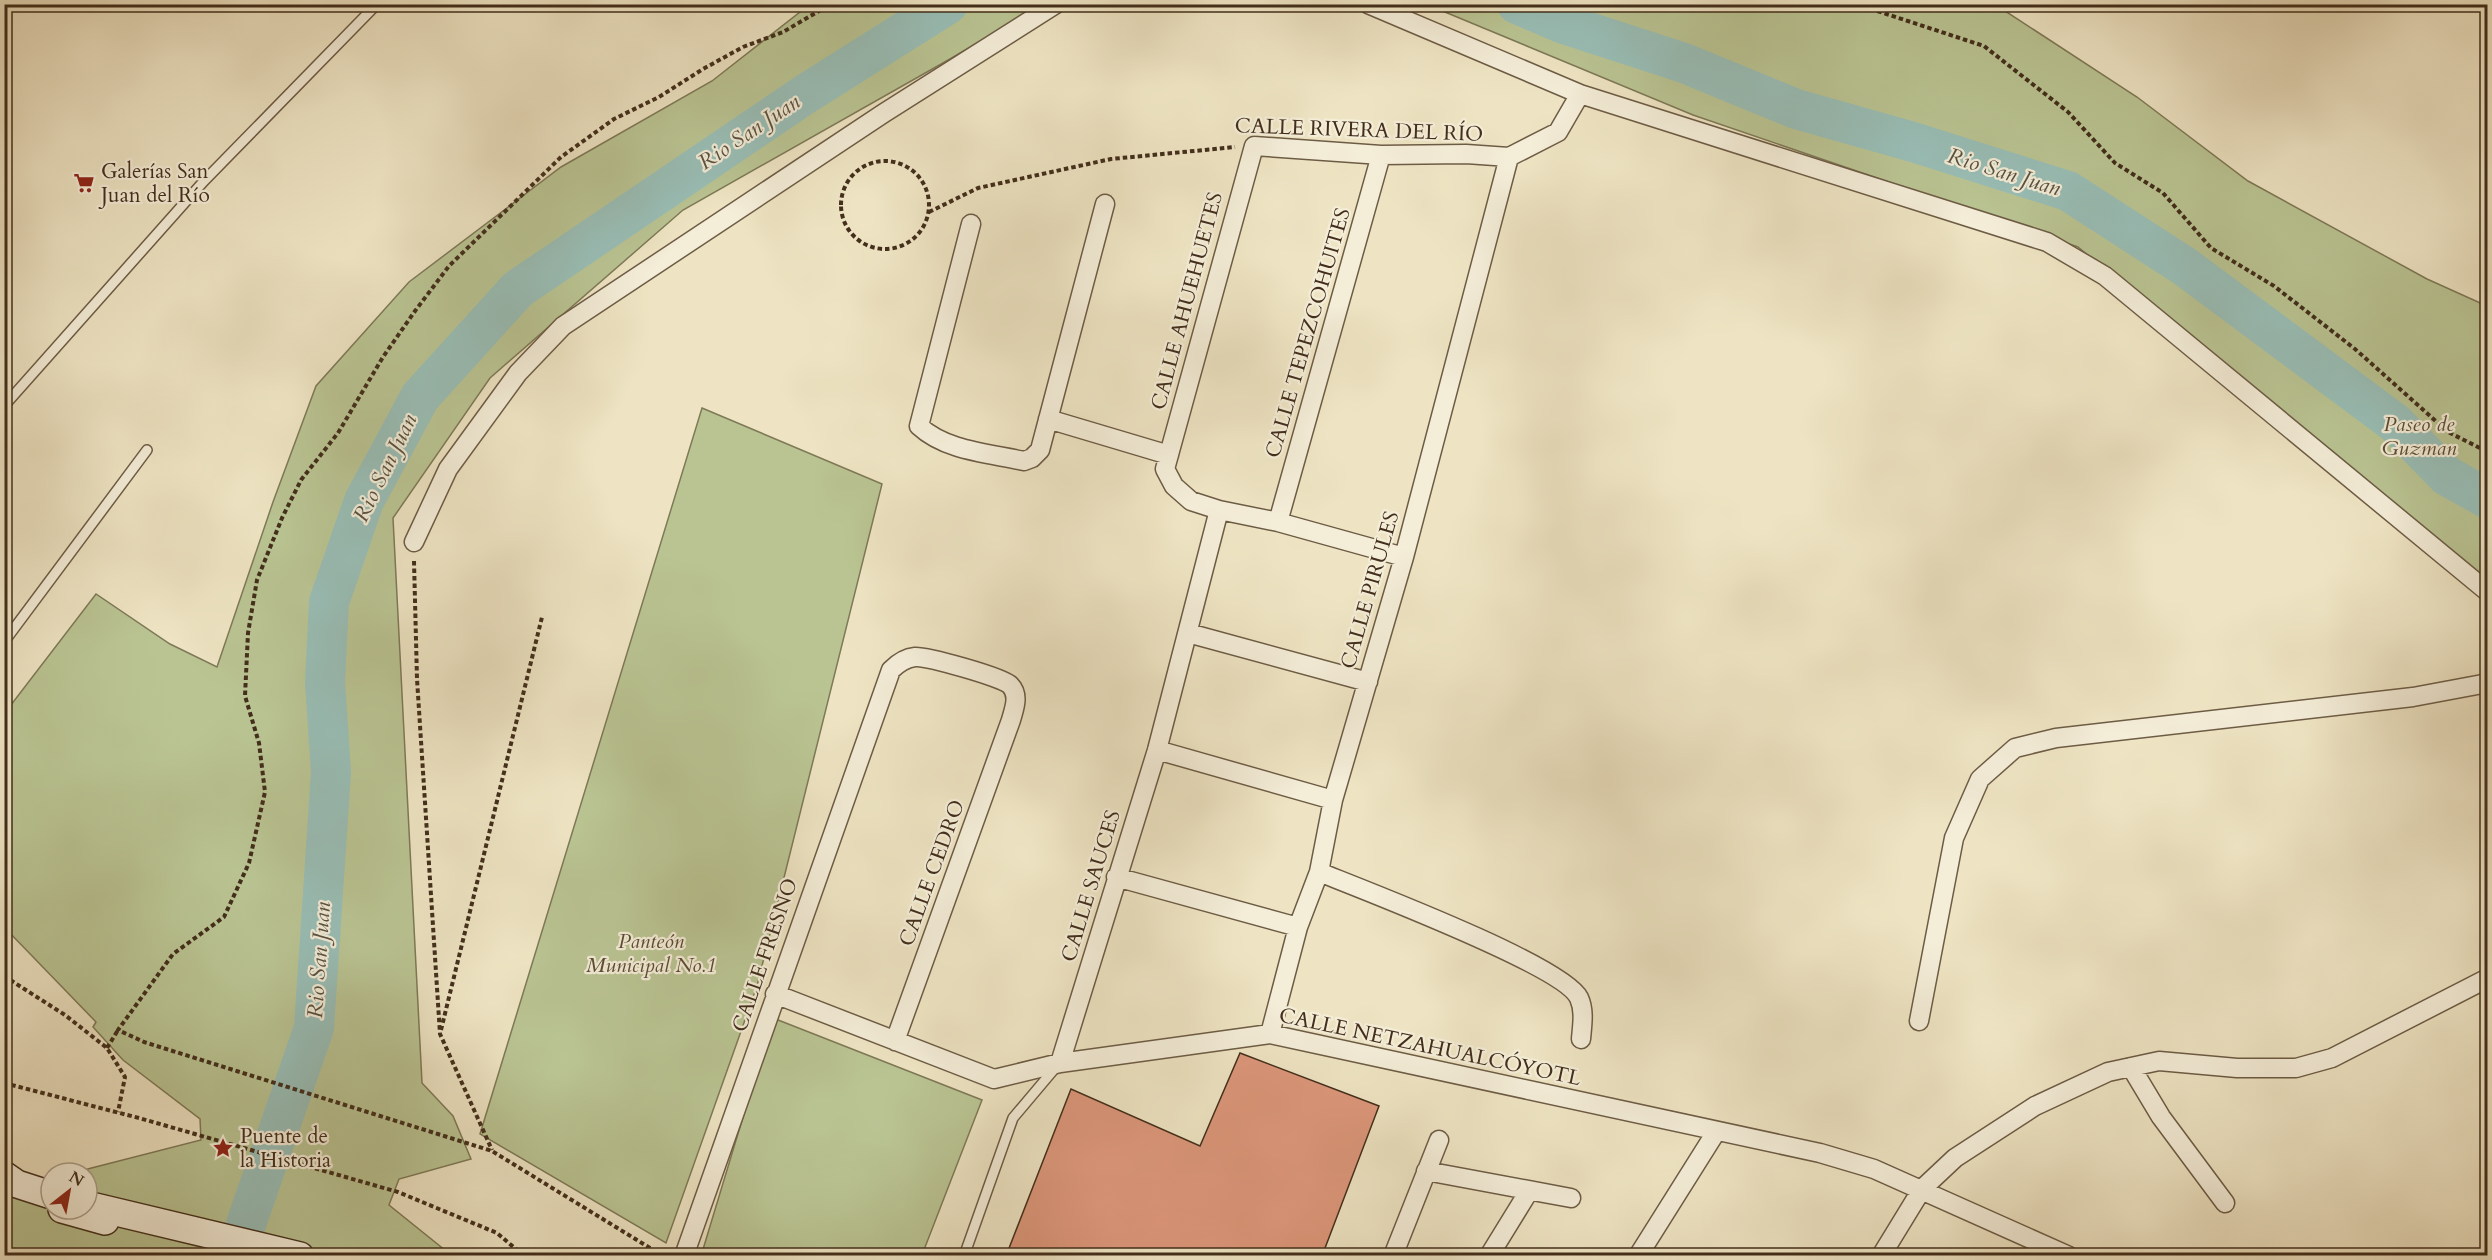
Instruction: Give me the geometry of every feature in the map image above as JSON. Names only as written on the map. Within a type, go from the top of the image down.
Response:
[{"type":"main road","points":[[4,1175],[17,1184],[39,1190]]},
{"type":"main road","points":[[4,1190],[39,1200]]},
{"type":"main road","points":[[99,1214],[300,1256]]},
{"type":"main road","points":[[99,1216],[243,1256]]},
{"type":"street","points":[[414,542],[448,469],[518,373],[563,326],[884,112],[1056,4]]},
{"type":"street","points":[[1368,4],[1580,94],[2047,242],[2105,276],[2487,592]]},
{"type":"street","points":[[1509,157],[1558,132],[1580,94]]},
{"type":"street","name":"CALLE RIVERA DEL RÍO","points":[[1254,146],[1381,155],[1466,154],[1509,157]]},
{"type":"street","name":"CALLE AHUEHUETES","points":[[1167,462],[1254,146]]},
{"type":"street","name":"CALLE TEPEZCOHUITES","points":[[1278,522],[1381,155]]},
{"type":"street","name":"CALLE PIRULES","points":[[1270,1034],[1298,927],[1319,872],[1333,800],[1404,557],[1509,157]]},
{"type":"street","points":[[971,224],[919,426],[943,443],[1023,461],[1032,458],[1040,450],[1105,204]]},
{"type":"street","points":[[1048,419],[1167,462],[1174,486],[1191,501],[1219,510],[1278,522],[1404,557]]},
{"type":"street","name":"CALLE SAUCES","points":[[1060,1063],[1157,750],[1219,510]]},
{"type":"street","points":[[1188,633],[1368,682]]},
{"type":"street","name":"CALLE CEDRO","points":[[891,670],[902,660],[917,657],[998,677],[1011,686],[1016,698],[1011,720],[895,1041]]},
{"type":"street","name":"CALLE FRESNO","points":[[684,1256],[891,670]]},
{"type":"street","points":[[1919,1021],[1954,838],[1980,779],[2015,748],[2056,738],[2413,697],[2487,683]]},
{"type":"street","points":[[1157,750],[1333,800]]},
{"type":"street","points":[[1319,872],[1428,915],[1559,978],[1579,997],[1583,1016],[1581,1039]]},
{"type":"street","points":[[1116,877],[1298,927]]},
{"type":"street","points":[[1881,1256],[1922,1188],[1955,1158],[2035,1106],[2108,1072],[2159,1061],[2237,1068],[2296,1068],[2332,1058],[2487,978]]},
{"type":"street","name":"CALLE NETZAHUALCÓYOTL","points":[[775,994],[994,1079],[1060,1063],[1270,1034],[1820,1153],[1874,1169],[1922,1188],[2069,1256]]},
{"type":"street","points":[[2131,1067],[2161,1117],[2225,1203]]},
{"type":"street","points":[[1638,1256],[1716,1132]]},
{"type":"street","points":[[1393,1256],[1439,1140]]},
{"type":"street","points":[[1426,1171],[1571,1198]]},
{"type":"street","points":[[1490,1256],[1529,1191]]},
{"type":"lane","points":[[4,406],[204,181],[377,4]]},
{"type":"lane","points":[[4,642],[147,450]]},
{"type":"lane","name":"CALLE SAUCES","points":[[964,1256],[1013,1118],[1060,1063]]},
{"type":"path","points":[[107,1048],[173,954],[224,917],[249,863],[264,792],[259,743],[245,696],[248,633],[257,580],[282,518],[302,480],[338,433],[383,357],[415,310],[449,266],[561,156],[614,119],[659,97],[743,47],[783,32],[831,4]]},
{"type":"path","points":[[1856,4],[1984,46],[2068,112],[2115,164],[2163,193],[2211,248],[2274,286],[2355,349],[2448,432],[2487,452]]},
{"type":"path","name":"CALLE RIVERA DEL RÍO","points":[[929,212],[978,188],[1111,159],[1254,146]]},
{"type":"path","points":[[888,161],[902,164],[914,172],[923,183],[929,197],[929,212],[924,226],[915,238],[903,246],[888,249],[873,248],[860,242],[849,231],[842,219],[843,190],[850,178],[867,165],[888,161]]},
{"type":"path","points":[[414,542],[417,679],[440,1034],[492,1151]]},
{"type":"path","points":[[440,1034],[542,617]]},
{"type":"path","points":[[4,976],[65,1015],[107,1048],[125,1077],[118,1112]]},
{"type":"path","points":[[118,1030],[144,1042],[492,1151],[663,1256]]},
{"type":"path","points":[[4,1083],[118,1112],[398,1192],[497,1233],[524,1256]]},
{"type":"green space","points":[[809,5],[1042,5],[683,210],[490,378],[393,518],[422,1083],[453,1116],[471,1159],[399,1179],[389,1205],[451,1255],[5,1255],[5,1180],[39,1181],[39,1221],[99,1221],[99,1166],[201,1140],[200,1119],[123,1060],[93,1027],[96,1022],[5,928],[4,714],[96,594],[170,644],[217,667],[273,502],[316,386],[409,282],[561,167],[712,81]]},
{"type":"green space","name":"Paseo de Guzman","points":[[1428,5],[1996,5],[2137,97],[2248,181],[2427,279],[2487,306],[2487,584],[2332,451],[2197,348],[2078,247],[1693,115]]},
{"type":"green space","name":"Panteón Municipal No.1","points":[[702,408],[882,484],[757,986],[666,1243],[480,1134]]},
{"type":"green space","points":[[773,1018],[982,1100],[922,1255],[701,1256]]},
{"type":"building","points":[[1240,1053],[1379,1106],[1322,1256],[1006,1256],[1071,1089],[1200,1146]]},
{"type":"waterway","name":"Rio San Juan","points":[[235,1256],[314,1028],[331,772],[325,682],[329,602],[364,501],[420,397],[518,289],[804,95],[948,4]]},
{"type":"waterway","name":"Rio San Juan","points":[[1517,4],[1561,23],[1684,63],[1796,109],[1913,142],[2068,191],[2184,266],[2395,423],[2447,476],[2488,499]]},
{"type":"place","name":"Galerías San Juan del Río","points":[[84,183]]},
{"type":"place","name":"Puente de la Historia","points":[[223,1148]]}]
